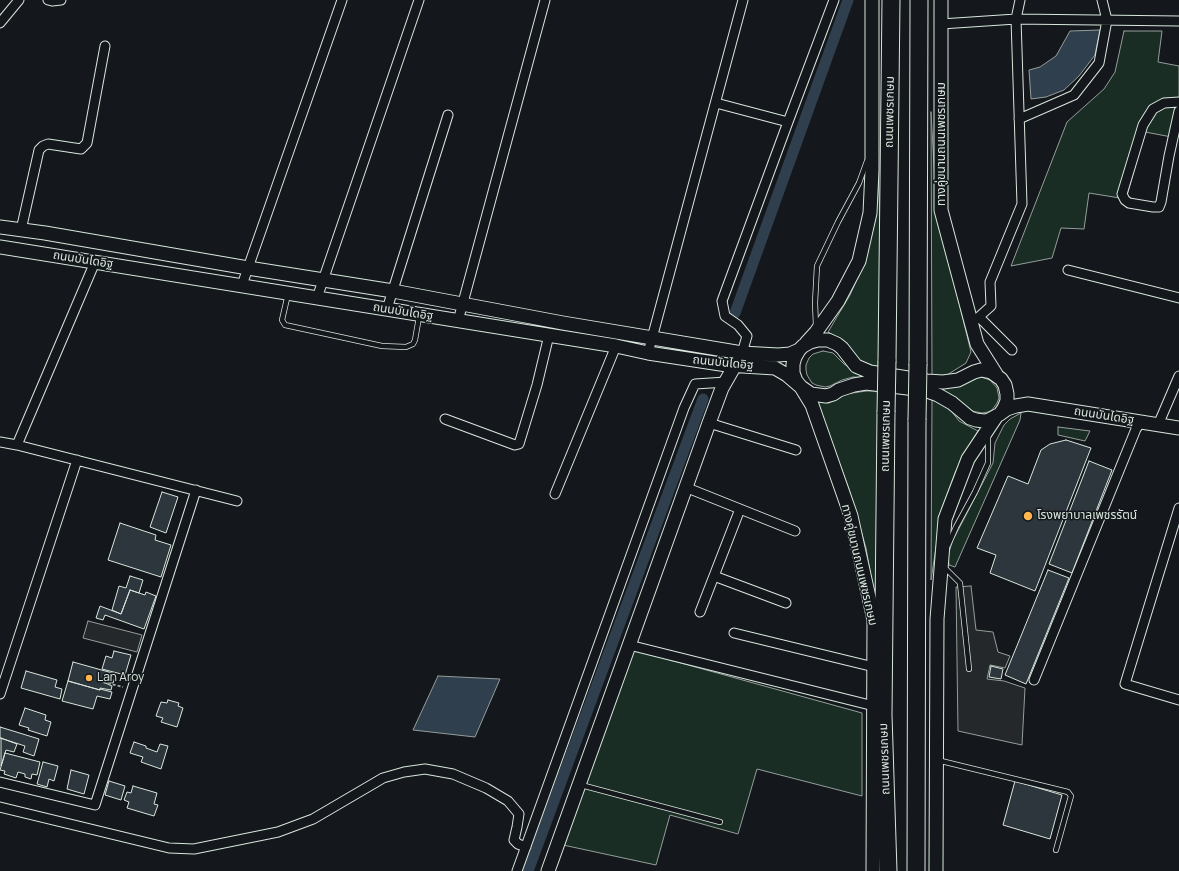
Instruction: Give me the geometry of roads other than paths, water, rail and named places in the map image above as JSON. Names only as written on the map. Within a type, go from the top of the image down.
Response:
[{"type":"highway","name":"ถนนเพชรเกษม","points":[[888,871],[883,715],[891,0]]},
{"type":"highway","points":[[916,871],[919,0]]},
{"type":"main road","points":[[872,0],[872,170],[870,213],[859,261],[838,301],[816,332],[795,357],[793,364],[796,381],[801,387],[811,394],[821,396],[833,394],[839,390],[866,383],[924,390],[938,395],[952,403],[970,418],[984,421],[998,415]]},
{"type":"main road","name":"ทางคู่ขนานถนนเพชรเกษม","points":[[941,0],[941,210],[975,320],[977,344],[1005,386]]},
{"type":"main road","name":"ถนนบันไดอิฐ","points":[[0,227],[45,233],[248,268],[323,279],[742,353],[778,355],[790,354],[810,342],[828,340],[842,348],[856,366],[870,372],[927,381],[943,382],[958,380],[974,372],[982,370],[996,374]]},
{"type":"main road","name":"ถนนบันไดอิฐ","points":[[0,247],[549,335],[648,353],[735,366],[775,368],[787,375],[801,387]]},
{"type":"main road","points":[[548,871],[685,487],[722,388],[742,353]]},
{"type":"main road","name":"ถนนบันไดอิฐ","points":[[1005,386],[1016,397],[1028,404]]},
{"type":"main road","points":[[936,871],[937,619],[945,520],[968,459],[987,429],[1004,408],[1007,401],[1005,386]]},
{"type":"main road","name":"ทางคู่ขนานถนนเพชรเกษม","points":[[801,387],[812,405],[851,516],[874,620],[873,871]]},
{"type":"main road","name":"ถนนบันไดอิฐ","points":[[998,415],[1007,409],[1028,404],[1179,428]]},
{"type":"street","points":[[0,22],[19,0]]},
{"type":"street","points":[[48,0],[61,0]]},
{"type":"street","points":[[242,285],[342,0]]},
{"type":"street","points":[[317,298],[419,0]]},
{"type":"street","points":[[458,321],[545,0]]},
{"type":"street","points":[[648,353],[743,0]]},
{"type":"street","points":[[742,353],[747,336],[738,325],[725,316],[722,301],[834,0]]},
{"type":"street","points":[[1012,350],[975,320],[992,306],[990,282],[1022,204],[1016,19],[1020,0]]},
{"type":"street","points":[[1019,120],[1074,95],[1100,63],[1107,20],[1102,0]]},
{"type":"street","points":[[941,24],[1016,19],[1179,21]]},
{"type":"street","points":[[21,230],[39,150],[48,144],[81,149],[87,143],[104,46]]},
{"type":"street","points":[[716,102],[788,122]]},
{"type":"street","points":[[1179,102],[1164,103],[1153,109],[1143,125],[1122,194],[1125,200],[1129,203],[1159,207],[1162,202],[1169,156],[1179,111]]},
{"type":"street","points":[[387,309],[448,115]]},
{"type":"street","points":[[17,445],[95,262]]},
{"type":"street","points":[[1068,270],[1179,298]]},
{"type":"street","points":[[445,419],[515,445],[519,444],[537,385],[549,335]]},
{"type":"street","points":[[555,494],[616,346]]},
{"type":"street","points":[[1158,425],[1179,376]]},
{"type":"street","points":[[517,871],[684,408],[695,384],[726,382]]},
{"type":"street","points":[[1034,680],[1136,429],[1141,422]]},
{"type":"street","points":[[709,423],[796,450]]},
{"type":"street","points":[[0,442],[237,501]]},
{"type":"street","points":[[0,694],[77,460]]},
{"type":"street","points":[[685,487],[795,531]]},
{"type":"street","points":[[0,782],[95,805],[196,490]]},
{"type":"street","points":[[1179,508],[1125,684],[1179,700]]},
{"type":"street","points":[[700,612],[740,509]]},
{"type":"street","points":[[714,576],[786,603]]},
{"type":"street","points":[[734,633],[874,667]]},
{"type":"street","points":[[629,645],[874,706]]},
{"type":"street","points":[[0,807],[169,848],[194,849],[278,832],[313,819],[383,778],[404,772],[425,769],[453,774],[486,788],[508,801],[519,814],[514,840],[518,844],[526,847]]},
{"type":"lane","points":[[816,332],[815,303],[818,266],[838,222],[859,183],[872,148]]},
{"type":"lane","points":[[288,293],[282,320],[286,324],[382,346],[406,347],[412,344],[415,340],[420,315]]},
{"type":"lane","points":[[969,669],[960,583],[942,561],[956,527],[976,492],[988,463],[987,429]]},
{"type":"lane","points":[[936,759],[1068,792],[1071,796],[1056,850]]},
{"type":"lane","points":[[579,784],[720,822]]},
{"type":"water","points":[[1100,30],[1095,55],[1079,76],[1064,90],[1046,97],[1031,99],[1029,70],[1040,67],[1056,56],[1070,31]]},
{"type":"water","points":[[438,676],[500,679],[475,737],[413,730]]},
{"type":"waterway","points":[[735,313],[848,0]]},
{"type":"waterway","points":[[528,871],[703,399]]},
{"type":"place","name":"โรงพยาบาลเพชรรัตน์","points":[[1028,516]]},
{"type":"place","name":"Lan Aroy","points":[[89,678]]}]
